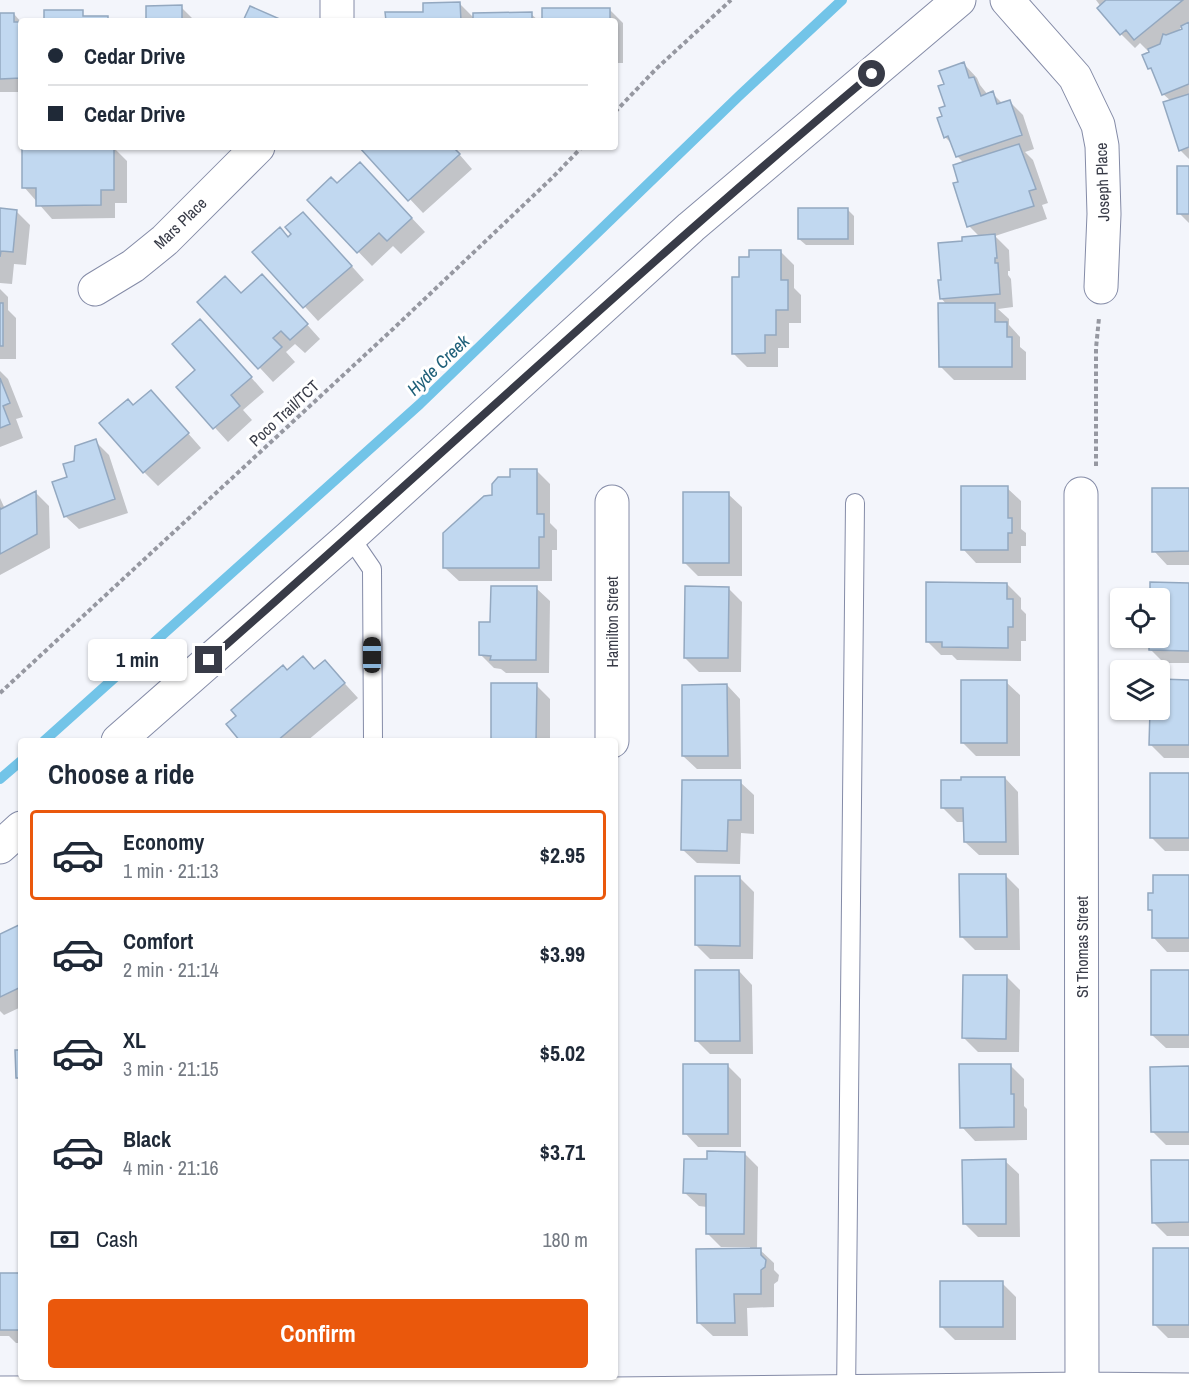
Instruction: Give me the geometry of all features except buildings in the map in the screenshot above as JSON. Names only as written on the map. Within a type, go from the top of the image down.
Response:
[{"type":"street","points":[[337,18],[338,0]]},
{"type":"street","points":[[123,738],[350,537],[691,227],[959,0]]},
{"type":"street","name":"Joseph Place","points":[[1007,0],[1075,77],[1098,125],[1102,146],[1104,214],[1101,287]]},
{"type":"street","name":"Mars Place","points":[[95,289],[133,267],[165,240],[255,150]]},
{"type":"street","name":"St Thomas Street","points":[[1081,494],[1082,1394]]},
{"type":"street","name":"Hamilton Street","points":[[612,502],[612,738]]},
{"type":"street","points":[[0,847],[18,831]]},
{"type":"street","points":[[0,1393],[144,1389],[380,1389],[612,1390],[846,1395],[1082,1394],[1189,1390]]},
{"type":"lane","points":[[846,1395],[855,503]]},
{"type":"lane","points":[[350,537],[372,569],[373,738]]},
{"type":"path","points":[[618,109],[656,69],[731,0]]},
{"type":"path","name":"Poco Trail/TCT","points":[[0,693],[393,329],[579,150]]},
{"type":"path","points":[[1081,494],[1096,479],[1096,348],[1101,287]]},
{"type":"waterway","name":"Hyde Creek","points":[[47,738],[420,404],[739,96],[842,0]]},
{"type":"waterway","name":"Hyde Creek","points":[[0,779],[18,764]]},
{"type":"route","points":[[209,660],[350,537],[691,227],[872,74]]}]
